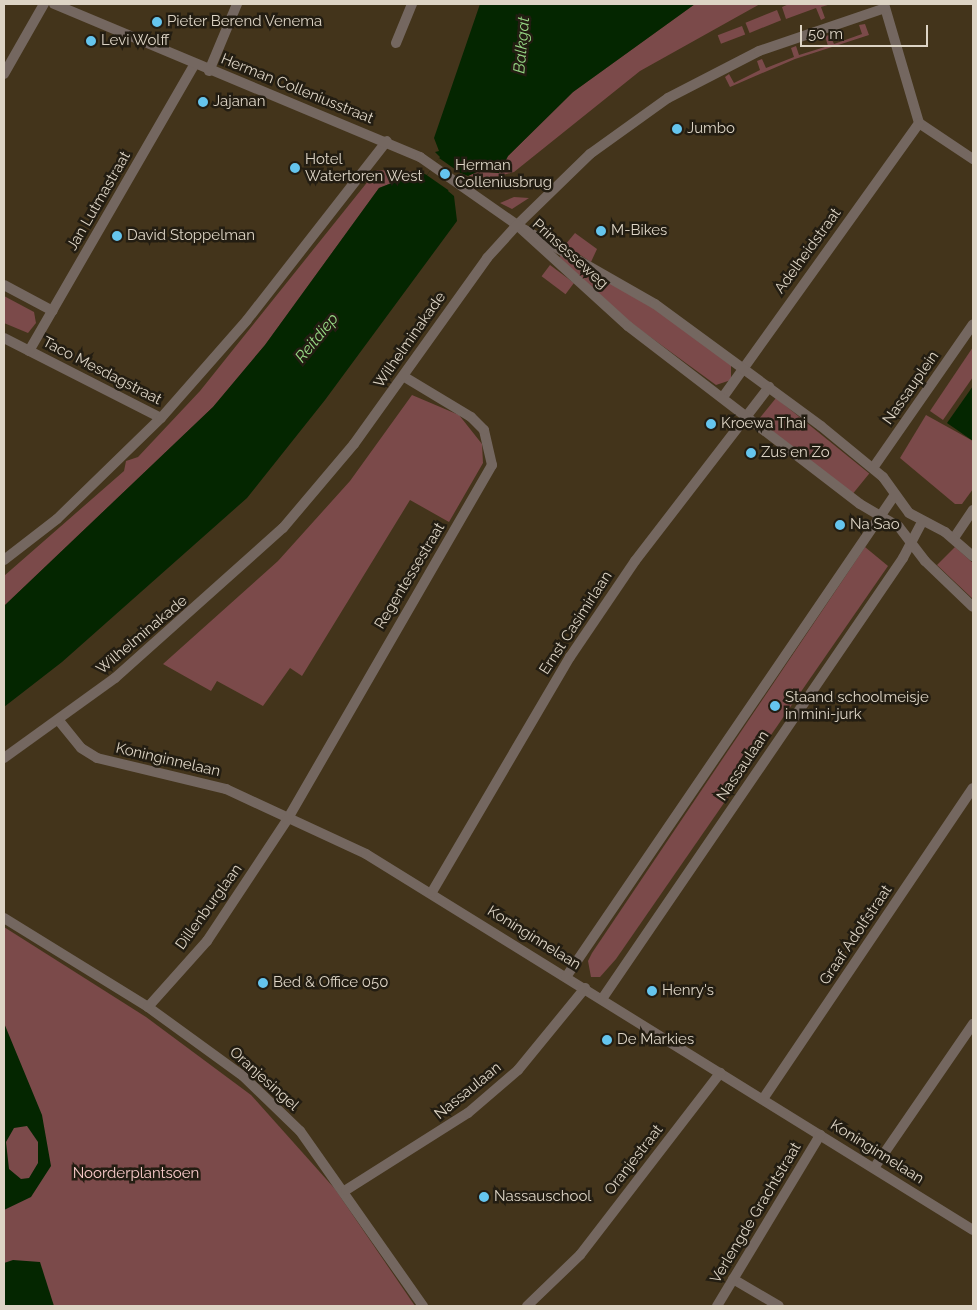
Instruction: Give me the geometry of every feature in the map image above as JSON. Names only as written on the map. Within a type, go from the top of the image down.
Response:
[{"type":"street","points":[[4,74],[44,4]]},
{"type":"street","name":"Herman Colleniusstraat","points":[[54,4],[194,65],[387,141],[420,157],[516,225]]},
{"type":"street","points":[[209,71],[237,4]]},
{"type":"street","points":[[396,43],[412,4]]},
{"type":"street","points":[[885,6],[920,123],[973,159]]},
{"type":"street","name":"Wilhelminakade","points":[[4,758],[60,722],[175,627],[283,528],[349,451],[503,235],[516,225],[590,154],[668,98],[759,52],[885,6]]},
{"type":"street","name":"Jan Lutmastraat","points":[[29,351],[194,65]]},
{"type":"street","name":"Adelheidstraat","points":[[722,397],[920,123]]},
{"type":"street","points":[[4,560],[57,519],[161,418],[247,320],[387,141]]},
{"type":"street","name":"Prinsesseweg","points":[[516,225],[544,236],[655,304],[744,369],[873,468],[894,496],[922,522],[954,538],[973,556]]},
{"type":"street","name":"Prinsesseweg","points":[[516,225],[628,326],[860,504],[880,514],[912,541],[925,561],[973,607]]},
{"type":"street","points":[[4,285],[53,310]]},
{"type":"street","name":"Nassauplein","points":[[873,468],[973,324]]},
{"type":"street","name":"Taco Mesdagstraat","points":[[4,338],[161,418]]},
{"type":"street","name":"Regentessestraat","points":[[287,820],[492,465],[484,430],[472,416],[403,376]]},
{"type":"street","name":"Ernst Casimirlaan","points":[[432,892],[570,657],[635,561],[769,388]]},
{"type":"street","name":"Nassaulaan","points":[[566,977],[894,496]]},
{"type":"street","points":[[954,538],[973,510]]},
{"type":"street","name":"Nassaulaan","points":[[602,999],[912,541],[922,522]]},
{"type":"street","name":"Koninginnelaan","points":[[60,722],[80,748],[97,758],[226,789],[287,820],[366,854],[432,892],[973,1230]]},
{"type":"street","name":"Graaf Adolfstraat","points":[[763,1099],[973,788]]},
{"type":"street","name":"Dillenburglaan","points":[[148,1007],[207,941],[287,820]]},
{"type":"street","name":"Oranjesingel","points":[[4,918],[148,1007],[243,1076],[300,1131],[346,1190],[423,1306]]},
{"type":"street","name":"Nassaulaan","points":[[346,1190],[468,1113],[518,1070],[585,988]]},
{"type":"street","points":[[874,1168],[973,1024]]},
{"type":"street","name":"Oranjestraat","points":[[527,1306],[580,1255],[720,1073]]},
{"type":"street","name":"Verlengde Grachtstraat","points":[[717,1306],[820,1135]]},
{"type":"street","points":[[733,1278],[779,1306]]},
{"type":"green space","points":[[695,4],[760,4],[640,71],[514,172],[492,178],[468,176],[479,171],[499,173],[508,156],[573,92]]},
{"type":"green space","points":[[789,4],[831,4],[821,7],[825,18],[821,20],[816,8],[786,19],[782,7]]},
{"type":"green space","points":[[777,10],[781,20],[750,33],[745,23]]},
{"type":"green space","points":[[865,24],[869,35],[795,59],[730,87],[725,77],[729,74],[734,83],[760,70],[757,61],[762,59],[766,68],[794,57],[791,48],[796,46],[799,55],[828,46],[825,36],[830,35],[834,44],[862,34],[859,25]]},
{"type":"green space","points":[[742,26],[745,34],[721,44],[718,35]]},
{"type":"green space","points":[[377,170],[420,172],[379,188],[265,345],[213,407],[4,606],[4,576],[124,471],[126,461],[138,457],[200,391]]},
{"type":"green space","points":[[514,197],[529,198],[512,209],[500,203]]},
{"type":"green space","points":[[575,233],[597,249],[591,262],[565,245]]},
{"type":"green space","points":[[561,255],[653,307],[731,365],[731,380],[716,385],[631,323],[559,258]]},
{"type":"green space","points":[[550,265],[574,283],[566,294],[542,276]]},
{"type":"green space","points":[[4,296],[34,312],[36,323],[28,333],[4,323]]},
{"type":"green space","points":[[973,347],[973,377],[943,420],[930,411]]},
{"type":"green space","points":[[412,395],[459,415],[482,444],[483,463],[449,522],[410,500],[302,676],[290,668],[263,706],[217,681],[211,691],[163,664],[278,561],[350,481]]},
{"type":"green space","points":[[776,398],[869,474],[852,495],[758,420]]},
{"type":"green space","points":[[926,415],[973,441],[973,489],[962,504],[955,504],[900,458]]},
{"type":"green space","points":[[865,547],[888,566],[616,959],[600,977],[591,977],[588,961],[592,953]]},
{"type":"green space","points":[[955,547],[973,563],[973,599],[937,565]]},
{"type":"green space","name":"Noorderplantsoen","points":[[4,927],[146,1017],[251,1095],[335,1189],[415,1306],[4,1306]]},
{"type":"water","points":[[480,4],[695,4],[573,92],[508,156],[499,173],[479,171],[468,176],[461,173],[448,191],[454,196],[457,221],[325,400],[247,498],[62,662],[4,707],[4,606],[213,407],[265,345],[379,188],[420,172],[427,175],[440,157],[435,152],[439,151],[434,138]]},
{"type":"water","points":[[973,386],[973,441],[947,423]]},
{"type":"water","points":[[4,1023],[42,1115],[51,1166],[31,1197],[4,1210]],"holes":[[[27,1126],[38,1142],[38,1163],[29,1178],[21,1179],[9,1169],[6,1142],[14,1128]]]},
{"type":"water","points":[[13,1260],[40,1262],[54,1306],[4,1306],[4,1263]]},
{"type":"pier","name":"Herman Colleniusbrug","points":[[439,158],[462,174],[450,191],[427,175]]},
{"type":"place","name":"Pieter Berend Venema","points":[[157,22]]},
{"type":"place","name":"Levi Wolff","points":[[91,41]]},
{"type":"place","name":"Jajanan","points":[[203,102]]},
{"type":"place","name":"Jumbo","points":[[677,129]]},
{"type":"place","name":"Hotel Watertoren West","points":[[295,168]]},
{"type":"place","name":"Herman Colleniusbrug","points":[[445,174]]},
{"type":"place","name":"M-Bikes","points":[[601,231]]},
{"type":"place","name":"David Stoppelman","points":[[117,236]]},
{"type":"place","name":"Kroewa Thai","points":[[711,424]]},
{"type":"place","name":"Zus en Zo","points":[[751,453]]},
{"type":"place","name":"Na Sao","points":[[840,525]]},
{"type":"place","name":"Staand schoolmeisje in mini-jurk","points":[[775,706]]},
{"type":"place","name":"Bed & Office 050","points":[[263,983]]},
{"type":"place","name":"Henry's","points":[[652,991]]},
{"type":"place","name":"De Markies","points":[[607,1040]]},
{"type":"place","name":"Nassauschool","points":[[484,1197]]},
{"type":"water label","name":"Balkgat","points":[[522,45]]},
{"type":"water label","name":"Reitdiep","points":[[317,338]]}]
